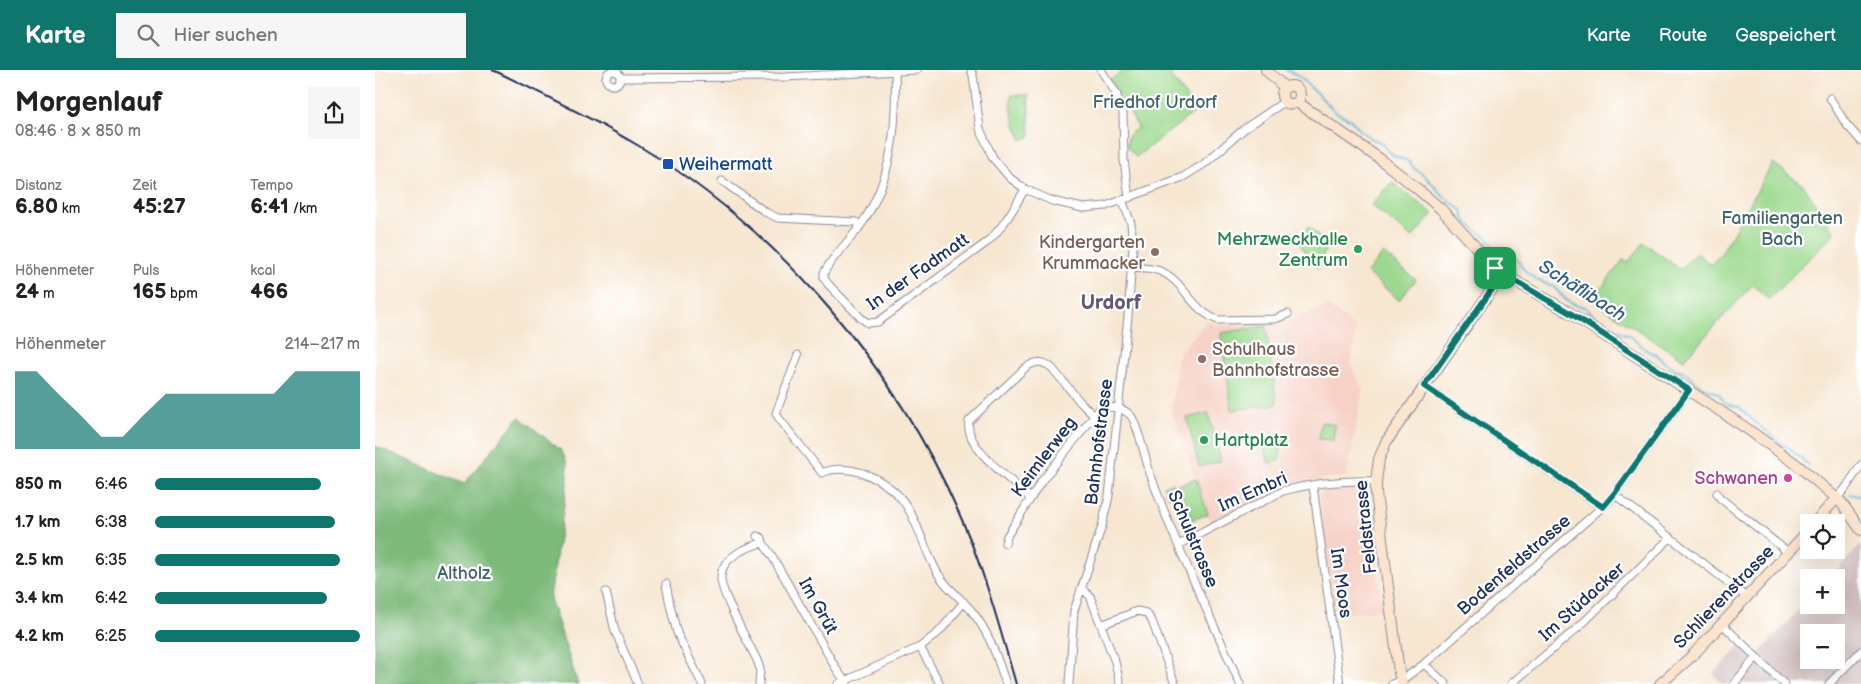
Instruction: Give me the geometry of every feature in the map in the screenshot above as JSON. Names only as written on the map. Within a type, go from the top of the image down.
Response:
[{"type":"main road","points":[[1266,70],[1285,88]]},
{"type":"main road","points":[[1291,86],[1298,89],[1300,94],[1297,102],[1290,105],[1285,102],[1282,94],[1285,88],[1291,86]]},
{"type":"main road","points":[[1297,102],[1379,159],[1437,205],[1495,268]]},
{"type":"main road","points":[[1499,265],[1507,266],[1510,270],[1510,278],[1504,283],[1497,282],[1493,275],[1495,268],[1499,265]]},
{"type":"main road","points":[[1510,278],[1570,313],[1689,390],[1778,451],[1837,498],[1848,510],[1861,530]]},
{"type":"main road","name":"Feldstrasse","points":[[1399,683],[1376,481],[1379,459],[1386,442],[1497,282]]},
{"type":"main road","points":[[1822,514],[1837,498]]},
{"type":"main road","name":"Schlierenstrasse","points":[[1660,684],[1692,656],[1800,540]]},
{"type":"street","points":[[607,72],[615,71],[620,78],[786,77],[917,70]]},
{"type":"street","points":[[971,70],[980,130],[993,158],[1010,178],[1025,189],[1052,201],[1083,208],[1105,206],[1183,177],[1198,169],[1235,136],[1285,102]]},
{"type":"street","name":"Bahnhofstrasse","points":[[1069,684],[1071,626],[1074,611],[1102,526],[1109,496],[1133,267],[1131,223],[1125,199],[1123,113],[1116,93],[1101,70]]},
{"type":"street","name":"In der Fadmatt","points":[[895,72],[895,126],[887,171],[861,225],[826,269],[824,278],[861,318],[873,324],[885,318],[995,236],[1025,189]]},
{"type":"street","points":[[1830,98],[1846,124],[1861,141]]},
{"type":"street","points":[[722,181],[767,214],[778,218],[856,222],[861,225]]},
{"type":"street","points":[[1133,267],[1155,269],[1165,273],[1175,281],[1199,310],[1218,320],[1275,319],[1287,314]]},
{"type":"street","points":[[798,355],[776,413],[778,417],[822,473],[829,469],[858,471],[889,487],[912,513],[937,573],[981,622],[990,640],[1006,684]]},
{"type":"street","points":[[1030,498],[992,464],[981,451],[969,435],[969,421],[1025,368],[1035,362],[1046,363],[1052,368],[1081,404],[1094,416]]},
{"type":"street","points":[[1424,386],[1603,507]]},
{"type":"street","name":"Bodenfeldstrasse","points":[[1399,683],[1424,664],[1603,507],[1689,390]]},
{"type":"street","name":"Keimlerweg","points":[[1005,543],[1007,536],[1030,498],[1099,410],[1105,407],[1119,409]]},
{"type":"street","name":"Schulstrasse","points":[[1119,409],[1129,414],[1134,420],[1149,470],[1178,545],[1240,684]]},
{"type":"street","points":[[1837,498],[1845,490],[1861,465]]},
{"type":"street","name":"Im Embri","points":[[1178,545],[1271,496],[1298,487],[1350,481],[1376,481]]},
{"type":"street","name":"Im Moos","points":[[1313,486],[1340,684]]},
{"type":"street","points":[[1717,493],[1720,498],[1789,553]]},
{"type":"street","points":[[1614,494],[1747,598]]},
{"type":"street","name":"Im Grüt","points":[[757,536],[762,538],[763,543],[843,683]]},
{"type":"street","name":"Im Stüdacker","points":[[1511,684],[1580,626],[1671,538]]},
{"type":"street","points":[[759,684],[760,669],[757,660],[723,590],[721,577],[726,562],[733,556],[749,547],[763,543]]},
{"type":"street","points":[[667,584],[675,625],[702,684]]},
{"type":"street","points":[[1081,588],[1090,596],[1115,662],[1120,684]]},
{"type":"street","points":[[606,592],[615,631],[638,684]]},
{"type":"street","points":[[843,683],[920,647],[939,632],[964,602]]},
{"type":"street","points":[[1101,625],[1137,611],[1146,613],[1152,622],[1175,684]]},
{"type":"street","points":[[1722,624],[1784,684]]},
{"type":"street","points":[[920,647],[940,684]]},
{"type":"street","points":[[1829,684],[1861,651]]},
{"type":"street","points":[[1734,684],[1757,657]]},
{"type":"street","points":[[1424,664],[1446,684]]},
{"type":"shaded area","points":[[1329,306],[1356,328],[1351,365],[1363,388],[1347,476],[1288,484],[1211,523],[1171,410],[1180,351],[1207,322],[1219,326],[1278,324]]},
{"type":"shaded area","points":[[1348,487],[1366,488],[1383,609],[1336,615],[1319,496],[1324,490]]},
{"type":"shaded area","points":[[1861,545],[1861,684],[1724,684],[1713,674],[1744,642],[1759,653],[1800,609],[1800,614],[1845,614],[1845,569],[1838,569]]},
{"type":"green space","name":"Friedhof Urdorf","points":[[1125,70],[1167,70],[1196,111],[1136,157],[1127,147],[1128,136],[1138,127],[1110,80]]},
{"type":"green space","points":[[1011,95],[1028,95],[1030,137],[1022,140],[1013,119]]},
{"type":"green space","name":"Familiengarten Bach","points":[[1773,163],[1804,186],[1835,233],[1769,299],[1752,285],[1684,360],[1592,300],[1623,260],[1628,262],[1644,243],[1680,269],[1697,253],[1711,265],[1722,252]]},
{"type":"green space","points":[[1392,182],[1433,214],[1412,238],[1371,205]]},
{"type":"green space","points":[[1309,227],[1327,245],[1318,269],[1297,240],[1298,235]]},
{"type":"green space","points":[[1383,253],[1416,280],[1399,300],[1367,273]]},
{"type":"green space","points":[[1266,326],[1277,404],[1232,410],[1221,333]]},
{"type":"green space","name":"Hartplatz","points":[[1208,413],[1221,461],[1199,467],[1187,418]]},
{"type":"green space","name":"Altholz","points":[[519,417],[562,451],[567,463],[568,478],[550,598],[578,684],[375,684],[375,446],[464,484]]},
{"type":"green space","points":[[1321,422],[1335,425],[1333,440],[1318,439]]},
{"type":"green space","points":[[1271,436],[1280,438],[1282,441],[1279,460],[1269,463],[1261,439]]},
{"type":"green space","points":[[1196,479],[1208,514],[1192,520],[1181,492],[1168,497],[1163,486],[1173,483],[1174,487]]},
{"type":"waterway","name":"Schäflibach","points":[[1286,70],[1298,75],[1336,112],[1351,120],[1360,130],[1370,138],[1380,142],[1394,156],[1408,161],[1444,197],[1462,210],[1464,219],[1473,228],[1487,237],[1495,248],[1509,253],[1526,272],[1539,281],[1554,287],[1565,299],[1585,307],[1604,324],[1628,335],[1649,352],[1656,354],[1664,362],[1683,371],[1701,386],[1719,394],[1726,404],[1739,407],[1808,465]]},
{"type":"waterway","name":"Schäflibach","points":[[1850,494],[1861,497]]},
{"type":"railway","points":[[493,70],[603,126],[639,146],[691,180],[740,219],[786,262],[829,308],[868,358],[904,410],[935,464],[962,520],[978,560],[1016,684]]},
{"type":"place","name":"Weihermatt","points":[[668,164]]},
{"type":"place","name":"Mehrzweckhalle Zentrum","points":[[1358,249]]},
{"type":"place","name":"Kindergarten Krummacker","points":[[1155,252]]},
{"type":"place","name":"Schulhaus Bahnhofstrasse","points":[[1202,359]]},
{"type":"place","name":"Hartplatz","points":[[1204,440]]},
{"type":"place","name":"Schwanen","points":[[1788,478]]},
{"type":"district","name":"Urdorf","points":[[1111,303]]},
{"type":"route","points":[[1499,265],[1507,266],[1510,270],[1510,278],[1570,313],[1689,390],[1603,507],[1424,386],[1497,282],[1493,278],[1493,270],[1495,268],[1499,265]]}]
